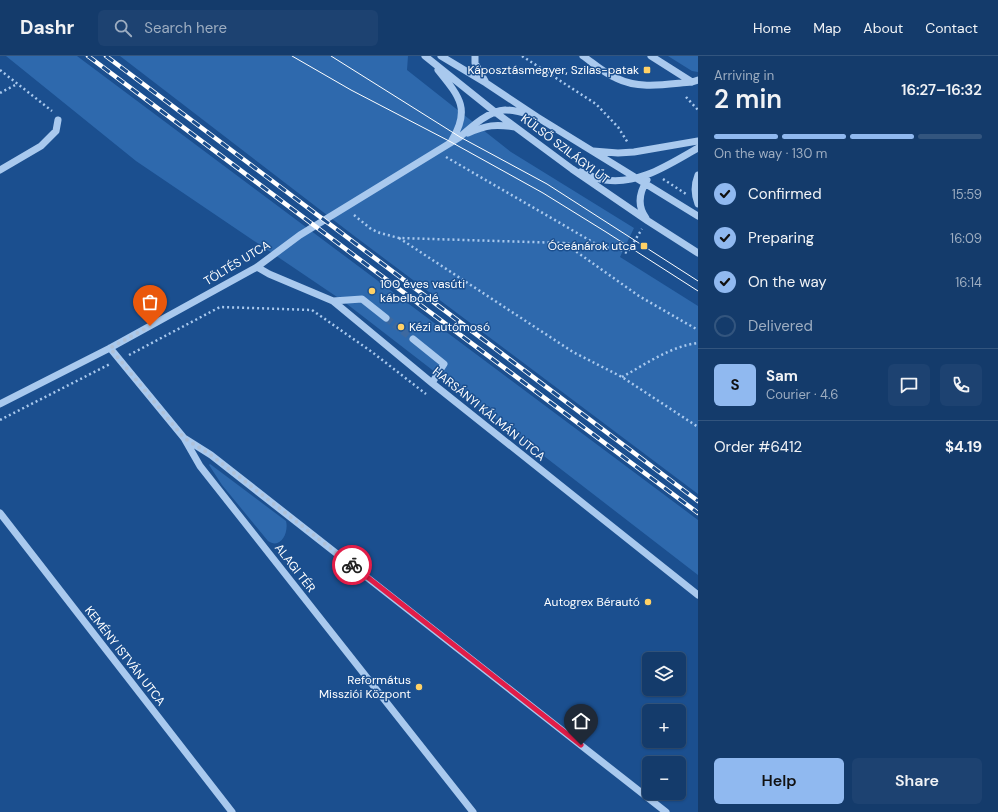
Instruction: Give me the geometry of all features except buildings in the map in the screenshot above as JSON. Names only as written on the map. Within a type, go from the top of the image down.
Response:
[{"type":"street","name":"KÜLSŐ SZILÁGYI ÚT","points":[[441,56],[636,179],[698,216]]},
{"type":"street","points":[[475,56],[477,68],[486,83]]},
{"type":"street","points":[[583,56],[616,78],[633,84],[649,86],[695,81]]},
{"type":"street","points":[[651,56],[695,81]]},
{"type":"street","name":"KÜLSŐ SZILÁGYI ÚT","points":[[428,58],[495,112],[572,169],[698,253]]},
{"type":"street","points":[[428,58],[453,88],[462,109],[460,123],[451,142]]},
{"type":"street","points":[[495,112],[505,110],[537,116]]},
{"type":"street","name":"TÖLTÉS UTCA","points":[[0,404],[110,348],[257,267],[300,235],[460,137],[473,126],[495,112]]},
{"type":"street","points":[[0,170],[41,146],[56,131],[58,120]]},
{"type":"street","points":[[460,137],[484,126],[501,125],[517,127]]},
{"type":"street","points":[[593,151],[618,153],[634,152],[698,141]]},
{"type":"street","points":[[572,169],[604,180],[622,181],[636,179],[654,172],[698,148]]},
{"type":"street","points":[[648,221],[641,212],[639,202],[645,183],[654,172]]},
{"type":"street","points":[[698,176],[695,197],[698,204]]},
{"type":"street","name":"HARSÁNYI KÁLMÁN UTCA","points":[[257,267],[269,274],[333,301],[432,384],[698,594]]},
{"type":"street","points":[[333,301],[362,299],[386,318]]},
{"type":"street","points":[[413,339],[444,364],[432,384]]},
{"type":"street","name":"ALAGI TÉR","points":[[110,348],[184,438],[200,466],[473,812]]},
{"type":"street","name":"ALAGI TÉR","points":[[184,438],[211,455],[666,812]]},
{"type":"street","name":"KEMÉNY ISTVÁN UTCA","points":[[0,513],[232,812]]},
{"type":"path","points":[[522,56],[596,104],[618,127],[634,152]]},
{"type":"path","points":[[0,70],[52,111],[58,120]]},
{"type":"path","points":[[0,93],[17,84]]},
{"type":"path","points":[[686,96],[698,110]]},
{"type":"path","points":[[446,157],[605,249]]},
{"type":"path","points":[[354,215],[371,229],[399,238],[564,243],[605,249],[612,246],[627,253],[643,228]]},
{"type":"path","points":[[399,238],[573,352],[622,377],[698,427]]},
{"type":"path","points":[[564,243],[639,296],[698,330]]},
{"type":"path","points":[[0,420],[119,360],[220,306],[312,310],[372,352],[429,396]]},
{"type":"path","points":[[622,377],[665,353],[689,344],[698,343]]},
{"type":"shaded area","points":[[6,56],[77,56],[698,520],[698,575],[343,301],[136,161]]},
{"type":"shaded area","points":[[120,56],[408,56],[407,70],[511,152],[634,228],[620,257],[698,306],[698,494],[353,235]]},
{"type":"shaded area","points":[[668,56],[698,56],[698,72],[692,71]]},
{"type":"shaded area","points":[[210,464],[286,521],[287,525],[285,535],[280,542],[273,543],[268,541],[222,485],[209,465]]},
{"type":"tunnel","points":[[386,318],[413,339]]},
{"type":"tram line","points":[[292,56],[351,90],[451,142],[543,193],[698,291]]},
{"type":"tram line","points":[[331,56],[460,137],[547,184],[698,281]]},
{"type":"railway","points":[[88,56],[698,513]]},
{"type":"railway","points":[[106,56],[698,501]]},
{"type":"way so far","points":[[150,326],[110,348],[184,438],[211,455],[352,565]]},
{"type":"place","name":"Káposztásmegyer, Szilas-patak","points":[[647,70]]},
{"type":"place","name":"Óceánárok utca","points":[[644,246]]},
{"type":"place","name":"100 éves vasúti kábelbódé","points":[[372,291]]},
{"type":"place","name":"Kézi autómosó","points":[[401,327]]},
{"type":"place","name":"Autogrex Bérautó","points":[[648,602]]},
{"type":"place","name":"Református Missziói Központ","points":[[419,687]]},
{"type":"route","points":[[352,565],[581,745]]}]
